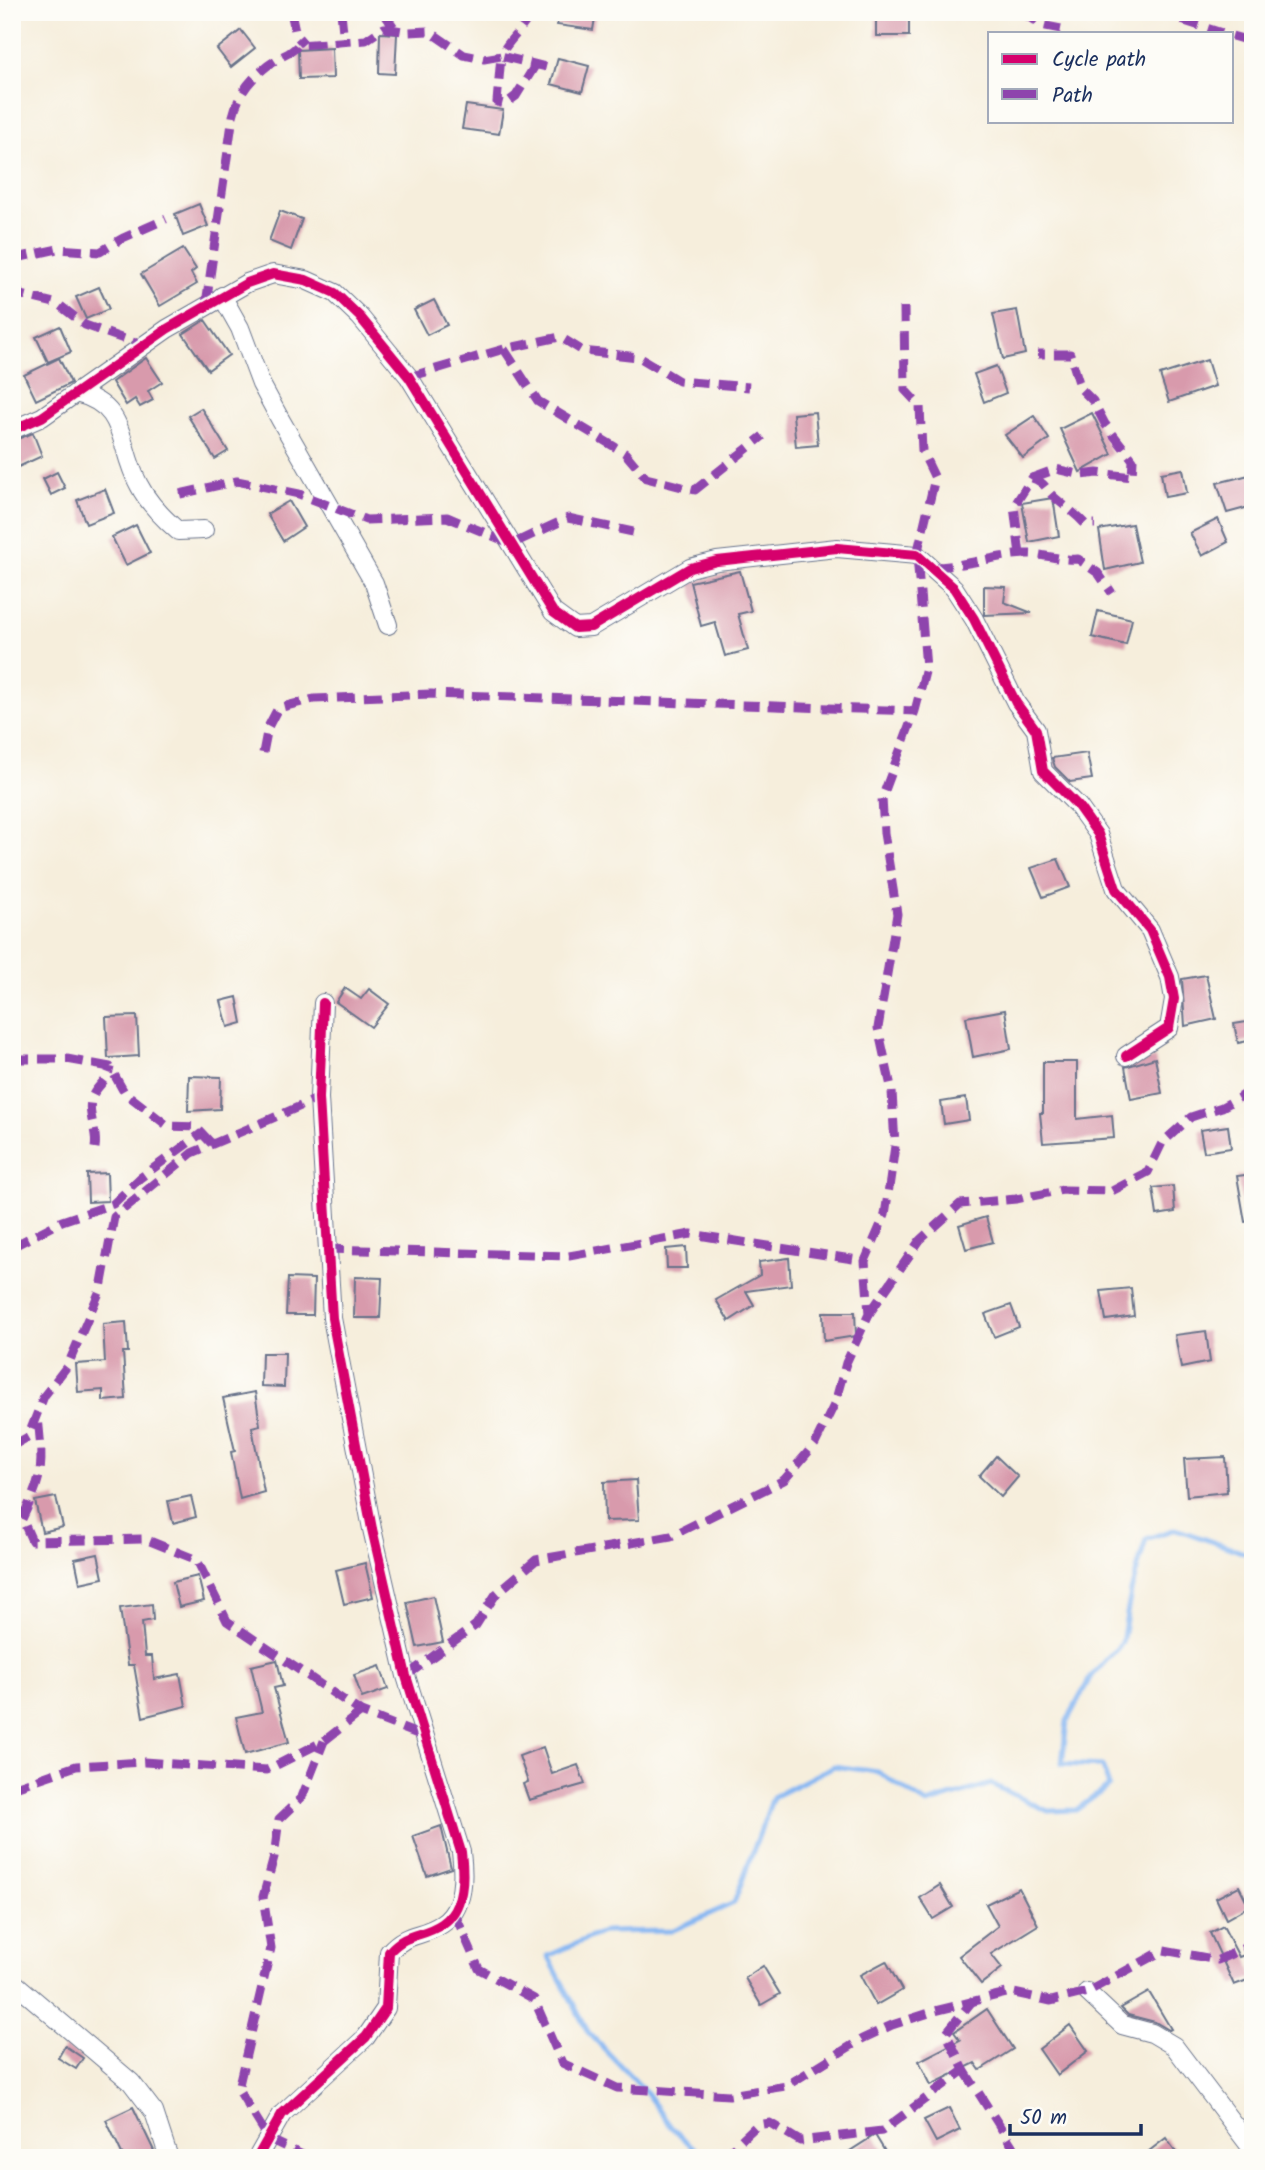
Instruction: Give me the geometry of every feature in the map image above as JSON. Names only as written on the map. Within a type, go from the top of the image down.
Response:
[{"type":"street","points":[[12,430],[42,416],[167,329],[222,296],[273,274],[306,280],[335,293],[360,317],[428,405],[553,612],[575,628],[591,627],[690,568],[717,561],[837,548],[917,555],[936,569],[954,588],[974,619],[1016,703],[1036,730],[1043,771],[1078,806],[1098,834],[1116,890],[1150,930],[1170,977],[1174,999],[1169,1028],[1147,1045],[1126,1056]]},
{"type":"street","points":[[222,296],[240,328],[261,384],[303,463],[374,583],[388,625]]},
{"type":"street","points":[[76,393],[95,398],[109,408],[139,486],[162,517],[177,531],[204,530]]},
{"type":"street","points":[[257,2158],[282,2114],[366,2037],[386,2008],[389,1952],[402,1938],[443,1924],[454,1912],[464,1878],[461,1852],[403,1663],[372,1529],[332,1318],[318,1098],[323,1003]]},
{"type":"street","points":[[12,1981],[131,2082],[154,2112],[169,2158]]},
{"type":"street","points":[[1087,1992],[1122,2025],[1152,2033],[1174,2046],[1253,2150]]},
{"type":"building","points":[[559,12],[596,12],[593,30],[557,25]]},
{"type":"building","points":[[876,12],[909,12],[909,36],[876,36]]},
{"type":"building","points":[[241,30],[255,48],[231,67],[217,49]]},
{"type":"building","points":[[380,33],[397,34],[395,74],[379,73]]},
{"type":"building","points":[[332,48],[333,78],[299,79],[298,50]]},
{"type":"building","points":[[558,58],[589,66],[582,92],[551,84]]},
{"type":"building","points":[[466,105],[503,110],[499,134],[462,129]]},
{"type":"building","points":[[199,204],[208,226],[183,236],[175,214]]},
{"type":"building","points":[[280,211],[302,219],[291,250],[269,241]]},
{"type":"building","points":[[183,249],[196,269],[191,273],[197,284],[160,306],[141,274]]},
{"type":"building","points":[[99,287],[109,309],[86,319],[76,297]]},
{"type":"building","points":[[434,300],[447,325],[427,335],[414,310]]},
{"type":"building","points":[[1017,310],[1025,354],[1003,359],[993,314]]},
{"type":"building","points":[[205,320],[229,355],[208,370],[183,334]]},
{"type":"building","points":[[60,326],[71,352],[48,362],[36,337]]},
{"type":"building","points":[[59,358],[71,383],[36,400],[24,375]]},
{"type":"building","points":[[146,358],[162,382],[148,391],[153,400],[140,407],[135,399],[126,405],[112,382]]},
{"type":"building","points":[[1207,360],[1215,386],[1169,402],[1160,375]]},
{"type":"building","points":[[996,366],[1006,393],[984,402],[974,374]]},
{"type":"building","points":[[201,408],[228,451],[215,459],[188,416]]},
{"type":"building","points":[[815,412],[818,445],[796,447],[793,414]]},
{"type":"building","points":[[1092,413],[1112,454],[1080,472],[1060,429]]},
{"type":"building","points":[[1034,416],[1049,439],[1023,458],[1005,435]]},
{"type":"building","points":[[33,433],[42,456],[16,468],[12,441]]},
{"type":"building","points":[[1183,469],[1187,493],[1165,497],[1161,473]]},
{"type":"building","points":[[57,472],[65,488],[51,495],[43,479]]},
{"type":"building","points":[[1253,474],[1253,506],[1227,513],[1217,483]]},
{"type":"building","points":[[105,489],[114,513],[86,524],[77,500]]},
{"type":"building","points":[[1053,498],[1059,536],[1029,542],[1022,503]]},
{"type":"building","points":[[289,501],[304,527],[283,541],[267,514]]},
{"type":"building","points":[[1218,519],[1228,542],[1202,556],[1190,533]]},
{"type":"building","points":[[1132,524],[1140,562],[1105,570],[1099,530]]},
{"type":"building","points":[[136,525],[150,553],[126,565],[112,537]]},
{"type":"building","points":[[740,571],[751,611],[738,614],[748,650],[725,656],[715,622],[701,626],[690,582]]},
{"type":"building","points":[[984,586],[1006,587],[1004,602],[1032,613],[984,615]]},
{"type":"building","points":[[1098,611],[1132,619],[1126,645],[1092,637]]},
{"type":"building","points":[[1087,753],[1092,779],[1070,782],[1055,767],[1052,758]]},
{"type":"building","points":[[1058,859],[1070,887],[1043,897],[1031,868]]},
{"type":"building","points":[[1206,975],[1216,1019],[1185,1026],[1182,979]]},
{"type":"building","points":[[345,988],[361,999],[369,989],[389,1004],[371,1027],[336,1002]]},
{"type":"building","points":[[237,997],[242,1023],[228,1027],[221,1001]]},
{"type":"building","points":[[1005,1010],[1011,1049],[973,1057],[966,1017]]},
{"type":"building","points":[[137,1016],[139,1056],[108,1058],[106,1017]]},
{"type":"building","points":[[1253,1021],[1253,1040],[1238,1043],[1234,1024]]},
{"type":"building","points":[[1155,1058],[1162,1093],[1131,1099],[1125,1067]]},
{"type":"building","points":[[1043,1062],[1077,1062],[1077,1119],[1112,1115],[1114,1138],[1043,1143],[1040,1113],[1043,1113]]},
{"type":"building","points":[[189,1076],[221,1077],[220,1109],[188,1111]]},
{"type":"building","points":[[966,1098],[969,1120],[944,1124],[941,1102]]},
{"type":"building","points":[[1228,1126],[1231,1148],[1204,1152],[1200,1130]]},
{"type":"building","points":[[107,1173],[108,1201],[88,1202],[87,1174]]},
{"type":"building","points":[[1253,1174],[1253,1221],[1245,1222],[1237,1176]]},
{"type":"building","points":[[1173,1186],[1175,1212],[1157,1215],[1153,1188]]},
{"type":"building","points":[[986,1217],[993,1242],[966,1249],[959,1225]]},
{"type":"building","points":[[686,1247],[687,1268],[667,1268],[666,1249]]},
{"type":"building","points":[[789,1258],[791,1285],[746,1291],[754,1305],[729,1321],[716,1300],[760,1275],[759,1262]]},
{"type":"building","points":[[355,1277],[382,1278],[380,1318],[354,1318]]},
{"type":"building","points":[[288,1278],[314,1279],[313,1315],[286,1315]]},
{"type":"building","points":[[1131,1288],[1134,1316],[1106,1320],[1101,1291]]},
{"type":"building","points":[[1011,1305],[1019,1327],[994,1337],[985,1314]]},
{"type":"building","points":[[823,1312],[855,1312],[856,1336],[824,1341]]},
{"type":"building","points":[[126,1322],[128,1352],[123,1352],[126,1399],[103,1401],[103,1390],[78,1392],[76,1364],[105,1362],[103,1324]]},
{"type":"building","points":[[1206,1331],[1210,1362],[1181,1368],[1175,1335]]},
{"type":"building","points":[[262,1353],[285,1353],[284,1387],[261,1386]]},
{"type":"building","points":[[255,1392],[260,1425],[252,1427],[264,1492],[240,1499],[231,1452],[235,1451],[223,1398]]},
{"type":"building","points":[[996,1456],[1018,1477],[1001,1497],[979,1476]]},
{"type":"building","points":[[1225,1457],[1227,1492],[1187,1496],[1184,1459]]},
{"type":"building","points":[[636,1480],[639,1520],[605,1521],[604,1482]]},
{"type":"building","points":[[191,1496],[196,1517],[173,1523],[168,1501]]},
{"type":"building","points":[[56,1497],[63,1527],[42,1532],[35,1501]]},
{"type":"building","points":[[98,1554],[103,1578],[80,1583],[75,1559]]},
{"type":"building","points":[[365,1563],[373,1597],[344,1604],[336,1570]]},
{"type":"building","points":[[198,1576],[204,1601],[179,1607],[173,1582]]},
{"type":"building","points":[[433,1596],[443,1642],[417,1647],[407,1602]]},
{"type":"building","points":[[152,1604],[153,1620],[142,1622],[145,1656],[152,1656],[154,1679],[180,1674],[186,1706],[143,1717],[134,1665],[128,1665],[120,1608]]},
{"type":"building","points":[[277,1660],[283,1686],[274,1688],[289,1742],[245,1754],[236,1717],[262,1712],[251,1666]]},
{"type":"building","points":[[380,1666],[388,1689],[362,1698],[354,1675]]},
{"type":"building","points":[[543,1747],[552,1774],[578,1765],[585,1784],[529,1800],[523,1784],[528,1782],[519,1756]]},
{"type":"building","points":[[441,1826],[451,1868],[427,1876],[413,1836]]},
{"type":"building","points":[[940,1885],[953,1907],[933,1919],[920,1898]]},
{"type":"building","points":[[1239,1886],[1249,1906],[1226,1919],[1216,1898]]},
{"type":"building","points":[[1019,1888],[1038,1925],[991,1954],[1002,1968],[981,1984],[959,1956],[998,1926],[986,1904]]},
{"type":"building","points":[[1223,1926],[1239,1957],[1247,1954],[1253,1978],[1234,1985],[1210,1933]]},
{"type":"building","points":[[886,1961],[902,1990],[876,2005],[860,1975]]},
{"type":"building","points":[[763,1966],[780,1994],[761,2005],[745,1978]]},
{"type":"building","points":[[1149,1992],[1171,2029],[1128,2015],[1121,2008]]},
{"type":"building","points":[[987,2009],[1013,2049],[980,2070],[975,2063],[931,2085],[919,2061],[960,2040],[954,2032]]},
{"type":"building","points":[[1070,2025],[1088,2051],[1057,2075],[1039,2049]]},
{"type":"building","points":[[65,2046],[83,2058],[76,2069],[58,2058]]},
{"type":"building","points":[[133,2107],[157,2158],[124,2158],[106,2120]]},
{"type":"building","points":[[949,2108],[960,2130],[936,2142],[924,2120]]},
{"type":"building","points":[[875,2135],[889,2158],[839,2158]]},
{"type":"building","points":[[1166,2138],[1176,2152],[1169,2158],[1140,2158]]},
{"type":"waterway","points":[[705,2158],[671,2127],[644,2090],[588,2032],[548,1956],[602,1932],[671,1931],[734,1903],[773,1797],[834,1766],[878,1772],[927,1804],[991,1784],[1048,1811],[1076,1810],[1109,1786],[1102,1766],[1062,1764],[1067,1721],[1090,1678],[1122,1643],[1131,1591],[1146,1539],[1176,1529],[1253,1556]]},
{"type":"marked path","points":[[291,12],[296,35],[304,44]]},
{"type":"marked path","points":[[341,12],[344,42]]},
{"type":"marked path","points":[[383,12],[396,30]]},
{"type":"marked path","points":[[206,304],[233,116],[243,91],[261,71],[298,45],[366,40],[384,28],[408,32],[429,31],[464,55],[484,59],[501,56],[530,12]]},
{"type":"marked path","points":[[1022,12],[1041,25],[1061,29]]},
{"type":"marked path","points":[[1129,12],[1169,16],[1219,32]]},
{"type":"marked path","points":[[1234,37],[1253,42]]},
{"type":"marked path","points":[[536,64],[516,96],[505,104],[497,102],[501,56],[546,67]]},
{"type":"marked path","points":[[12,259],[58,249],[100,252],[123,238],[166,219]]},
{"type":"marked path","points":[[12,286],[22,295],[58,304],[85,325],[143,346]]},
{"type":"marked path","points":[[406,1676],[476,1625],[496,1594],[536,1560],[671,1536],[784,1480],[815,1444],[835,1403],[846,1363],[869,1314],[865,1261],[885,1215],[895,1146],[892,1091],[878,1028],[897,914],[884,833],[882,798],[915,711],[926,668],[917,555],[935,478],[922,451],[920,406],[905,390],[904,307]]},
{"type":"marked path","points":[[409,377],[504,349],[560,337],[583,351],[639,357],[679,381],[749,387]]},
{"type":"marked path","points":[[504,349],[538,401],[625,453],[646,478],[695,490],[763,436]]},
{"type":"marked path","points":[[1032,478],[1056,469],[1082,475],[1097,473],[1132,477],[1133,460],[1105,424],[1093,401],[1081,389],[1070,354],[1038,354]]},
{"type":"marked path","points":[[1020,555],[1014,506],[1032,478],[1042,483],[1085,524],[1095,524]]},
{"type":"marked path","points":[[180,494],[237,481],[299,494],[366,520],[447,517],[512,544],[568,518],[633,532]]},
{"type":"marked path","points":[[933,567],[1025,554],[1078,559],[1098,573],[1112,593]]},
{"type":"marked path","points":[[263,753],[268,727],[278,708],[314,699],[431,694],[915,711]]},
{"type":"marked path","points":[[12,1059],[67,1059],[110,1067],[124,1092],[168,1126],[196,1127],[212,1144]]},
{"type":"marked path","points":[[95,1148],[91,1116],[92,1097],[110,1067]]},
{"type":"marked path","points":[[869,1314],[920,1240],[960,1204],[1016,1199],[1063,1190],[1112,1191],[1148,1172],[1162,1143],[1191,1117],[1222,1107],[1253,1090]]},
{"type":"marked path","points":[[12,1446],[28,1437],[44,1396],[68,1365],[101,1288],[114,1217],[192,1153],[319,1098]]},
{"type":"marked path","points":[[12,1247],[62,1221],[113,1204],[140,1178],[202,1133]]},
{"type":"marked path","points":[[326,1249],[569,1256],[691,1234],[865,1261]]},
{"type":"marked path","points":[[22,1519],[40,1470],[38,1417]]},
{"type":"marked path","points":[[12,1505],[16,1505],[32,1541],[145,1539],[197,1560],[227,1621],[361,1712],[425,1737]]},
{"type":"marked path","points":[[12,1788],[76,1766],[144,1762],[267,1770],[324,1741],[361,1712]]},
{"type":"marked path","points":[[309,2158],[269,2139],[238,2089],[271,1948],[263,1897],[274,1857],[279,1819],[302,1797],[324,1741]]},
{"type":"marked path","points":[[454,1912],[479,1969],[534,1999],[562,2063],[617,2088],[729,2095],[786,2086],[862,2039],[892,2025],[935,2011],[1010,1992],[1051,2001],[1087,1992],[1164,1950],[1218,1960],[1253,1944]]},
{"type":"marked path","points":[[722,2158],[757,2125],[770,2123],[800,2141],[882,2131],[964,2070],[946,2033],[974,1999]]},
{"type":"marked path","points":[[964,2070],[1020,2158]]},
{"type":"marked path","points":[[321,2158],[336,2158]]},
{"type":"cycle path","points":[[12,430],[42,417],[167,329],[247,283],[273,274],[306,280],[335,293],[360,317],[409,377],[553,612],[575,628],[591,627],[690,568],[717,561],[837,548],[917,555],[954,588],[974,619],[1016,703],[1036,730],[1043,771],[1078,806],[1098,834],[1116,889],[1150,930],[1170,977],[1174,999],[1169,1028],[1126,1056]]},
{"type":"cycle path","points":[[257,2158],[282,2114],[366,2037],[386,2008],[389,1952],[402,1941],[434,1928],[450,1918],[459,1901],[463,1871],[461,1852],[406,1676],[372,1529],[332,1318],[319,1098],[323,1003]]}]
